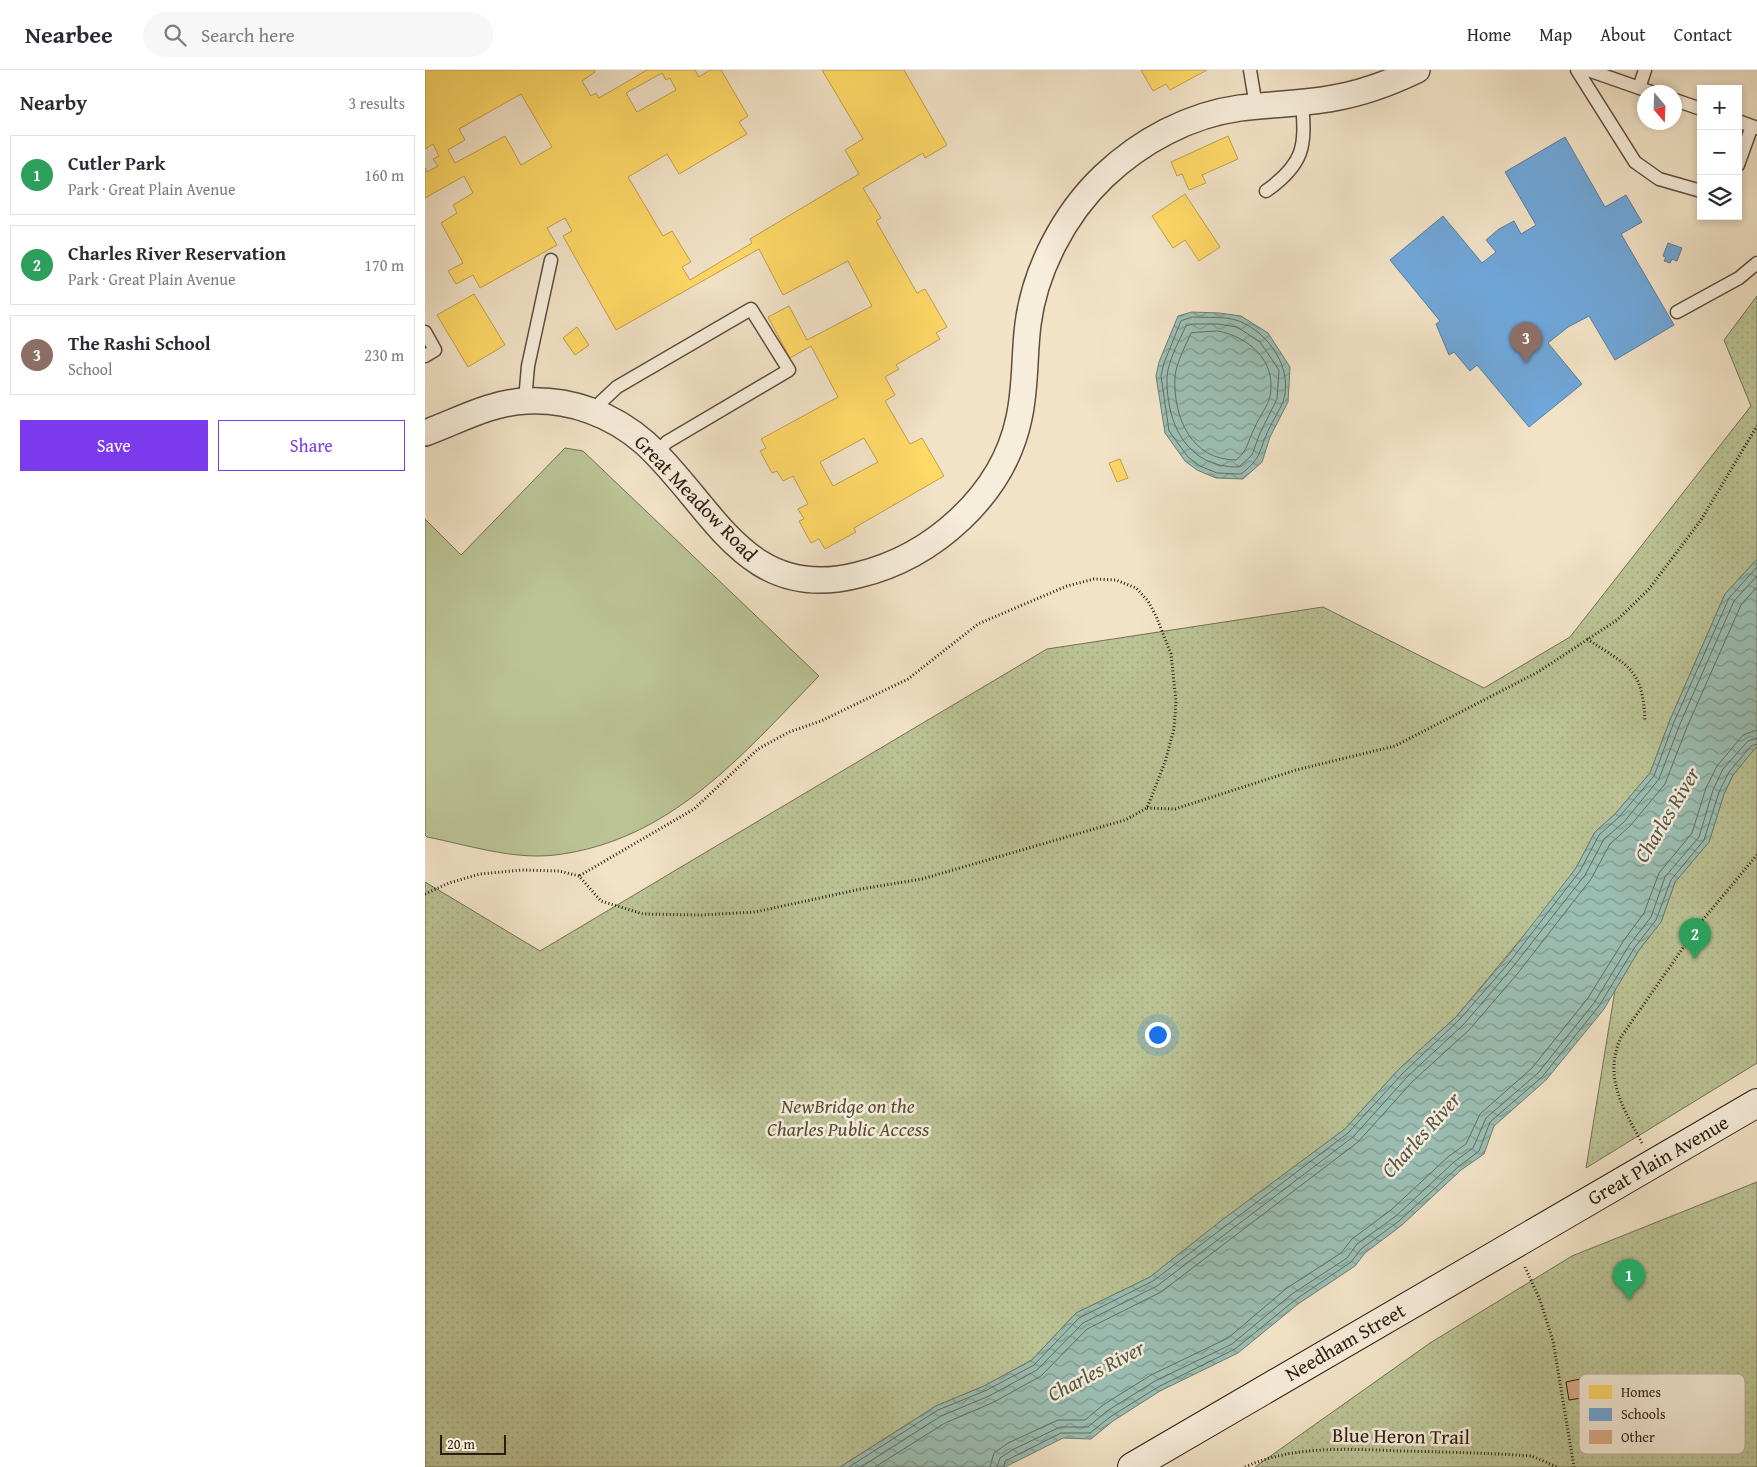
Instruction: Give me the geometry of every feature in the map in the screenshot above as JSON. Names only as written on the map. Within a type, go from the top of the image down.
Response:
[{"type":"main road","name":"Great Plain Avenue","points":[[1559,1217],[1757,1103]]},
{"type":"main road","name":"Needham Street","points":[[1132,1467],[1559,1217]]},
{"type":"street","name":"Great Meadow Road","points":[[425,433],[486,408],[525,400],[563,403],[595,412],[629,431],[655,454],[733,542],[754,560],[778,573],[803,580],[837,580],[876,570],[915,554],[932,543],[964,514],[991,481],[1009,448],[1019,418],[1032,303],[1051,250],[1079,204],[1117,164],[1149,141],[1201,117],[1255,106],[1302,103],[1335,98],[1370,89],[1417,70]]},
{"type":"lane","points":[[1250,70],[1255,106]]},
{"type":"lane","points":[[1577,70],[1635,162],[1659,179],[1697,189]]},
{"type":"lane","points":[[1588,70],[1637,87]]},
{"type":"lane","points":[[1640,85],[1645,70]]},
{"type":"lane","points":[[1682,102],[1697,108]]},
{"type":"lane","points":[[1265,191],[1288,173],[1300,156],[1304,136],[1302,103]]},
{"type":"lane","points":[[1742,122],[1754,127],[1742,156]]},
{"type":"lane","points":[[525,400],[527,366],[551,260]]},
{"type":"lane","points":[[1677,312],[1739,278],[1757,263]]},
{"type":"lane","points":[[595,412],[601,402],[617,387],[751,309],[789,370],[667,442],[655,454]]},
{"type":"lane","points":[[425,332],[435,350],[425,356]]},
{"type":"path","points":[[425,894],[449,883],[480,874],[522,870],[559,871],[579,876],[601,901],[643,914],[702,915],[755,912],[861,889],[922,879],[977,865],[1125,820],[1147,808],[1175,809],[1296,770],[1395,746],[1538,672],[1617,620],[1649,589],[1701,520],[1757,426]]},
{"type":"path","points":[[579,876],[694,809],[758,749],[789,732],[821,721],[908,679],[978,624],[1067,586],[1095,579],[1116,580],[1136,588],[1148,601],[1157,616],[1171,654],[1177,701],[1174,729],[1165,762],[1147,808]]},
{"type":"path","points":[[1587,639],[1634,671],[1644,696],[1645,721]]},
{"type":"path","points":[[1653,1163],[1619,1097],[1613,1067],[1614,1052],[1621,1037],[1676,956],[1757,855]]},
{"type":"path","points":[[1515,1244],[1540,1300],[1553,1341],[1574,1467]]},
{"type":"path","name":"Blue Heron Trail","points":[[1245,1467],[1266,1457],[1322,1450],[1366,1450],[1532,1456],[1557,1467]]},
{"type":"green space","name":"NewBridge on the Charles Public Access","points":[[1757,296],[1757,559],[1725,594],[1670,720],[1650,773],[1615,814],[1595,832],[1576,868],[1545,910],[1456,1017],[1399,1069],[1345,1129],[1222,1220],[1150,1277],[1076,1313],[1032,1360],[984,1386],[936,1406],[840,1467],[425,1467],[425,882],[540,951],[1047,649],[1323,607],[1484,688],[1570,637],[1751,406],[1724,340]]},
{"type":"green space","points":[[565,448],[583,451],[819,676],[762,735],[702,790],[669,813],[635,832],[597,846],[555,855],[539,856],[507,854],[427,837],[425,835],[425,519],[461,555]]},
{"type":"green space","points":[[1757,746],[1757,1063],[1586,1168],[1615,990],[1639,950],[1661,922],[1675,882],[1709,842],[1724,794],[1733,775]]},
{"type":"green space","points":[[1757,1182],[1757,1467],[1255,1467],[1430,1343],[1572,1256]]},
{"type":"water","points":[[1192,312],[1241,316],[1268,333],[1290,367],[1288,402],[1270,437],[1262,462],[1243,479],[1216,478],[1197,470],[1185,461],[1165,433],[1156,376],[1159,362],[1178,316]]},
{"type":"water","name":"Charles River","points":[[1757,559],[1757,746],[1733,775],[1724,794],[1709,842],[1675,882],[1661,922],[1639,950],[1604,1009],[1546,1080],[1494,1126],[1484,1154],[1461,1170],[1402,1225],[1365,1253],[1355,1266],[1298,1304],[1238,1353],[1160,1391],[1113,1421],[1091,1439],[1063,1438],[1005,1467],[840,1467],[936,1406],[984,1386],[1032,1360],[1076,1313],[1150,1277],[1222,1220],[1345,1129],[1399,1069],[1456,1017],[1504,961],[1576,868],[1595,832],[1615,814],[1650,773],[1670,720],[1725,594]]},
{"type":"building: Homes","points":[[425,70],[594,70],[595,72],[582,81],[591,96],[596,93],[599,98],[647,70],[695,70],[699,77],[710,70],[721,70],[748,116],[739,122],[747,134],[679,174],[667,154],[628,177],[663,236],[672,231],[691,262],[682,267],[690,280],[752,243],[750,239],[859,174],[845,150],[863,139],[822,70],[904,70],[947,145],[925,158],[923,153],[863,188],[881,218],[876,221],[917,293],[925,289],[947,327],[936,333],[940,339],[896,365],[899,369],[885,377],[895,395],[885,401],[910,444],[922,438],[944,476],[854,528],[856,532],[825,549],[819,539],[811,543],[799,521],[804,519],[798,509],[808,504],[793,476],[783,481],[777,471],[772,473],[760,451],[766,448],[761,439],[838,397],[811,346],[790,358],[768,317],[789,306],[807,340],[872,306],[848,261],[783,295],[759,249],[616,330],[563,236],[572,231],[565,218],[547,228],[557,245],[480,288],[473,275],[456,284],[448,271],[463,263],[441,223],[457,213],[453,205],[473,193],[464,176],[425,198],[425,168],[427,172],[438,166],[433,159],[439,156],[433,144],[425,149]],"holes":[[[662,73],[666,80],[670,78],[676,90],[637,112],[626,93]],[[521,94],[552,147],[521,165],[505,136],[455,163],[448,150],[465,140],[459,129]],[[864,438],[878,462],[833,486],[820,462]]]},
{"type":"building: Homes","points":[[1141,70],[1207,70],[1170,90],[1166,84],[1153,91]]},
{"type":"building: Homes","points":[[1228,136],[1238,159],[1202,175],[1206,183],[1189,190],[1182,174],[1177,176],[1171,162]]},
{"type":"building: Homes","points":[[1185,194],[1220,247],[1199,261],[1185,240],[1173,248],[1152,216]]},
{"type":"building: Homes","points":[[474,294],[505,345],[468,367],[437,315]]},
{"type":"building: Homes","points":[[577,327],[589,345],[575,355],[563,338]]},
{"type":"building: Homes","points":[[1120,459],[1128,478],[1117,482],[1109,463]]},
{"type":"building: Schools","points":[[1565,137],[1605,207],[1626,195],[1642,222],[1621,234],[1674,325],[1615,360],[1589,316],[1568,327],[1548,343],[1582,384],[1529,427],[1477,365],[1470,371],[1454,352],[1449,355],[1436,324],[1440,321],[1390,260],[1443,216],[1482,263],[1496,252],[1486,240],[1499,229],[1514,221],[1521,234],[1536,225],[1505,172]]},
{"type":"building: Schools","points":[[1668,243],[1682,248],[1677,261],[1672,259],[1670,263],[1664,261],[1666,257],[1663,256]]},
{"type":"building: Other","points":[[1579,1379],[1579,1398],[1569,1400],[1566,1382]]},
{"type":"place","name":"The Rashi School","points":[[1526,363]]},
{"type":"place","name":"Charles River Reservation","points":[[1695,959]]},
{"type":"place","name":"Cutler Park","points":[[1629,1300]]}]
